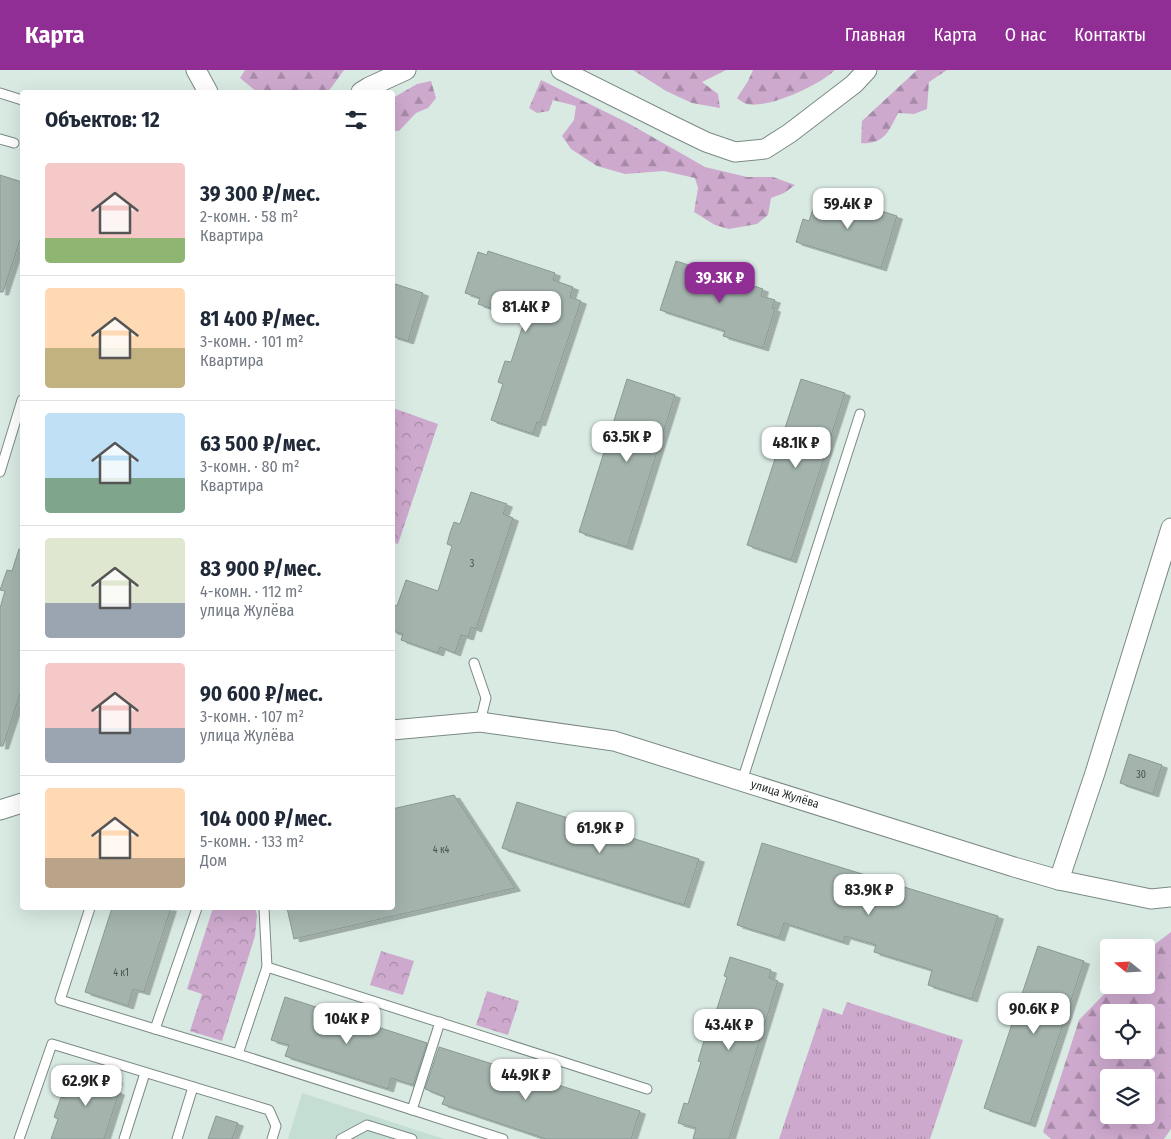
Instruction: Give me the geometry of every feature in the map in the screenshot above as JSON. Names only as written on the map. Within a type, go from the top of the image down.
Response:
[{"type":"street","points":[[196,70],[207,90]]},
{"type":"street","points":[[364,90],[406,70]]},
{"type":"street","points":[[561,70],[671,126],[706,142],[735,152],[765,149],[790,133],[854,84],[867,70]]},
{"type":"street","points":[[1060,880],[1171,528]]},
{"type":"street","name":"улица Жулёва","points":[[395,730],[480,722],[614,742],[1060,880],[1151,899],[1171,897]]},
{"type":"street","points":[[0,810],[20,804]]},
{"type":"lane","points":[[0,93],[20,99]]},
{"type":"lane","points":[[0,138],[14,143]]},
{"type":"lane","points":[[0,472],[20,407]]},
{"type":"lane","points":[[742,781],[860,414]]},
{"type":"lane","points":[[474,664],[486,698],[480,722]]},
{"type":"lane","points":[[89,910],[60,1000],[238,1054],[503,1139]]},
{"type":"lane","points":[[155,1029],[196,910]]},
{"type":"lane","points":[[238,1054],[267,967],[264,910]]},
{"type":"lane","points":[[267,967],[647,1089]]},
{"type":"lane","points":[[412,1110],[440,1022]]},
{"type":"lane","points":[[19,1139],[52,1044],[269,1110],[276,1126],[272,1139]]},
{"type":"lane","points":[[124,1139],[145,1073]]},
{"type":"lane","points":[[177,1139],[193,1087]]},
{"type":"lane","points":[[341,1139],[368,1125],[412,1139]]},
{"type":"shaded area","points":[[302,1093],[444,1139],[288,1139]]},
{"type":"green space","points":[[245,70],[344,70],[329,90],[255,90],[240,78]]},
{"type":"green space","points":[[633,70],[726,70],[702,82],[718,94],[720,108],[692,103],[666,91]]},
{"type":"green space","points":[[753,70],[835,70],[806,89],[768,103],[756,105],[747,104],[737,98]]},
{"type":"green space","points":[[917,70],[947,70],[929,82],[927,109],[914,114],[898,113],[885,135],[875,142],[861,143],[862,121]]},
{"type":"green space","points":[[541,80],[628,123],[705,167],[747,177],[773,177],[795,185],[784,193],[771,198],[768,215],[757,224],[729,229],[715,225],[694,212],[698,188],[695,178],[664,171],[625,174],[597,166],[571,149],[562,136],[574,120],[576,106],[553,100],[549,111],[537,113],[529,108]]},
{"type":"green space","points":[[431,81],[436,98],[428,108],[416,113],[399,131],[395,131],[395,97],[417,84]]},
{"type":"green space","points":[[395,409],[438,424],[398,544],[395,543]]},
{"type":"green space","points":[[212,910],[256,910],[257,915],[255,936],[222,1041],[190,1031],[202,994],[187,989]]},
{"type":"green space","points":[[1171,932],[1171,1129],[1164,1139],[1051,1139],[1043,1132],[1079,1020],[1104,994],[1155,994],[1155,944]]},
{"type":"green space","points":[[381,951],[414,961],[403,995],[370,985]]},
{"type":"green space","points":[[487,991],[519,1001],[508,1035],[476,1025]]},
{"type":"green space","points":[[847,1002],[963,1040],[930,1139],[779,1139],[823,1008],[842,1015]]},
{"type":"building","points":[[0,175],[20,181],[20,240],[3,292],[0,292]]},
{"type":"building","points":[[819,191],[897,216],[881,268],[796,242],[803,219],[809,221]]},
{"type":"building","points":[[488,251],[555,273],[553,280],[573,287],[570,297],[581,301],[540,423],[537,422],[533,434],[491,420],[503,384],[498,382],[505,361],[511,362],[525,319],[478,304],[480,298],[465,293],[478,252],[487,255]]},
{"type":"building","points":[[676,261],[763,289],[761,296],[775,300],[772,308],[775,309],[763,348],[723,336],[725,331],[660,310]]},
{"type":"building","points":[[395,284],[423,293],[408,341],[395,337]]},
{"type":"building","points":[[627,379],[675,395],[627,547],[579,532]]},
{"type":"building","points":[[801,379],[845,393],[791,560],[747,545]]},
{"type":"building","points":[[471,492],[507,504],[503,514],[513,518],[476,629],[471,627],[468,637],[461,635],[455,653],[440,647],[438,653],[401,640],[403,634],[395,632],[395,605],[397,606],[406,580],[438,591],[452,546],[447,544],[450,533],[454,522],[460,524]]},
{"type":"building","points":[[20,549],[20,694],[3,746],[0,746],[0,608],[5,591],[0,590],[7,570],[12,571]]},
{"type":"building","points":[[1129,754],[1162,765],[1153,794],[1120,783]]},
{"type":"building","points":[[454,795],[515,888],[294,939],[287,910],[395,910],[395,808]]},
{"type":"building","points":[[517,802],[699,859],[684,905],[502,848]]},
{"type":"building","points":[[762,843],[998,916],[972,999],[928,985],[932,970],[874,952],[876,945],[845,936],[843,942],[784,923],[779,938],[737,925]]},
{"type":"building","points":[[111,910],[170,910],[144,992],[133,989],[128,1006],[85,992]]},
{"type":"building","points":[[1038,946],[1084,961],[1030,1124],[984,1108]]},
{"type":"building","points":[[730,957],[771,970],[769,978],[778,981],[729,1139],[693,1139],[696,1128],[678,1123],[684,1103],[688,1104],[701,1062],[698,1061],[711,1017],[714,1018],[727,977],[724,976]]},
{"type":"building","points":[[285,997],[427,1043],[413,1085],[391,1078],[388,1089],[285,1056],[289,1045],[271,1040]]},
{"type":"building","points":[[439,1047],[640,1111],[631,1139],[546,1139],[442,1104],[445,1097],[425,1089]]},
{"type":"building","points":[[75,1066],[117,1080],[114,1090],[119,1092],[104,1139],[51,1139],[58,1119],[54,1117],[61,1097],[65,1098]]},
{"type":"building","points":[[216,1116],[238,1123],[232,1139],[208,1139]]}]
